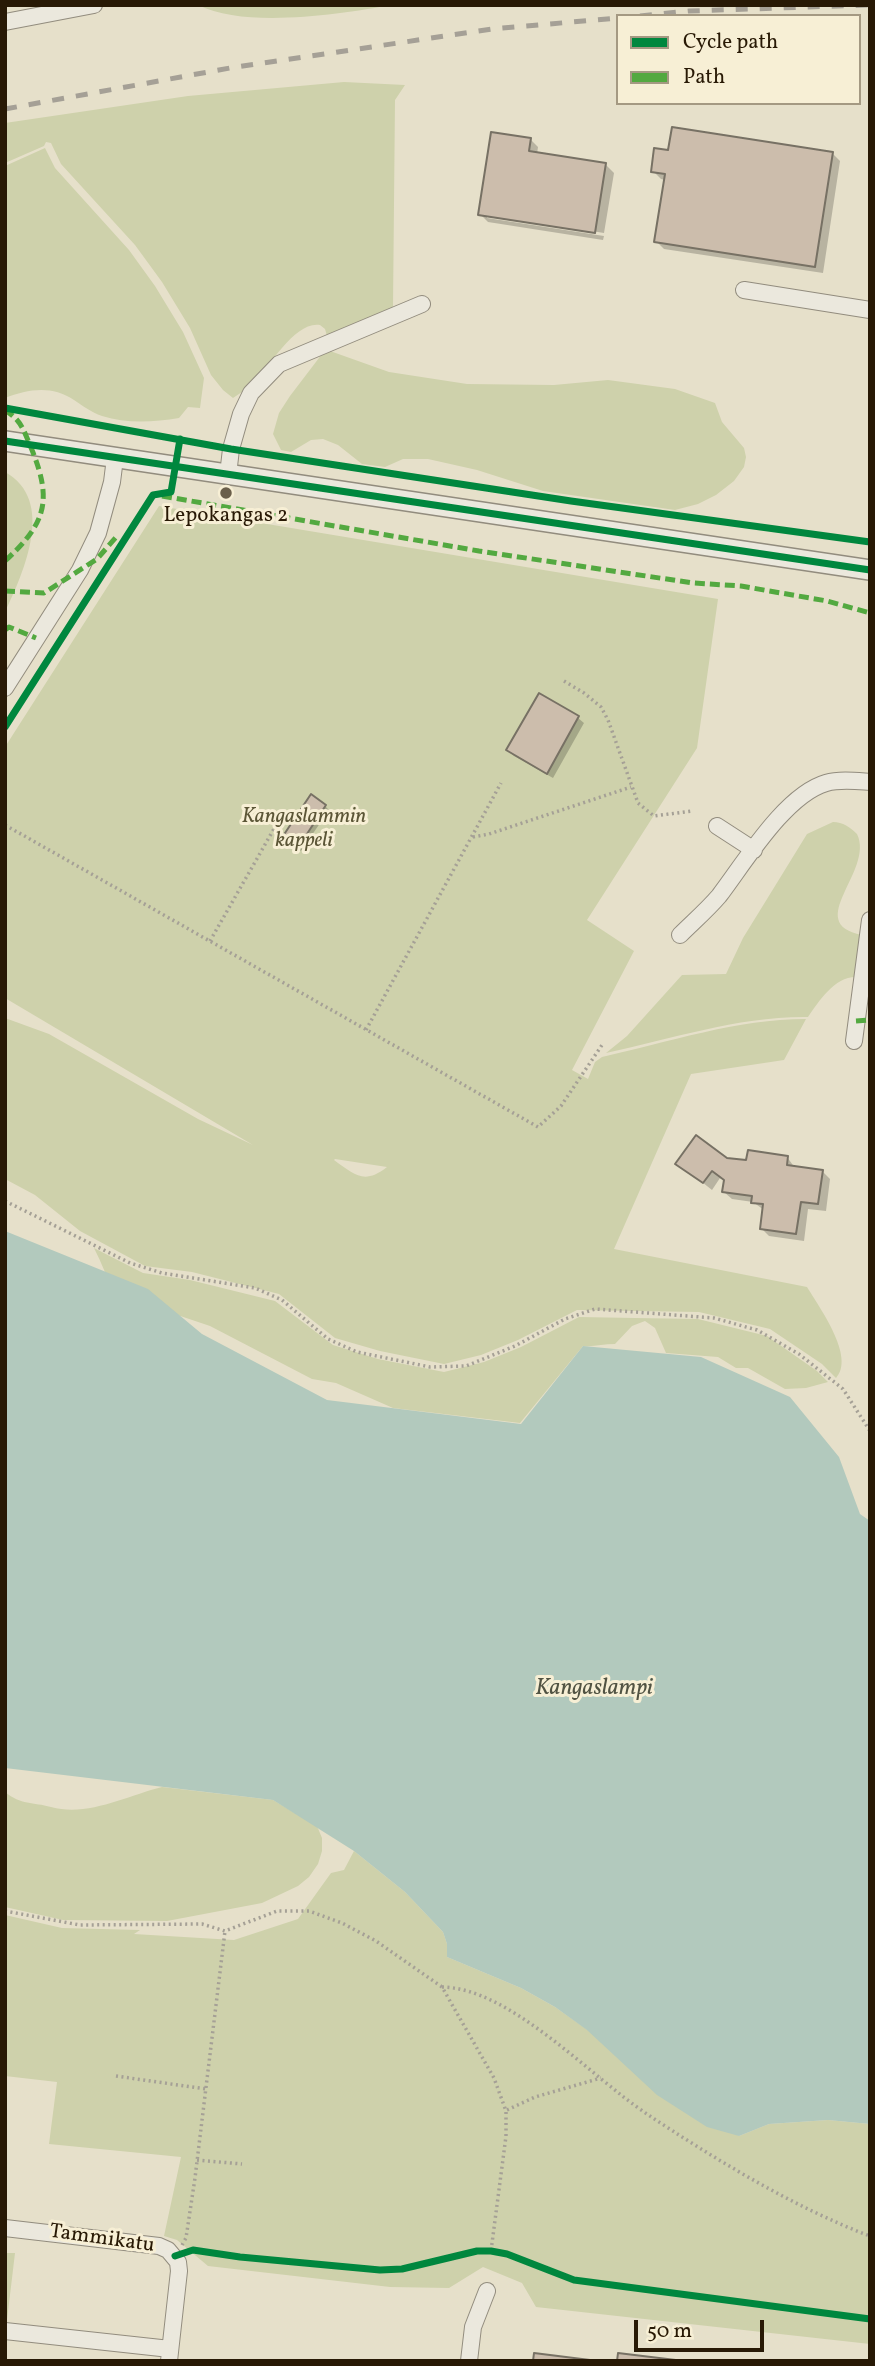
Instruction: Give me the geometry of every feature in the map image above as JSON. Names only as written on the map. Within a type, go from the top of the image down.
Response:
[{"type":"street","points":[[5,22],[94,5]]},
{"type":"street","points":[[744,290],[870,310]]},
{"type":"street","points":[[228,475],[231,449],[241,414],[251,393],[279,364],[422,304]]},
{"type":"street","points":[[5,441],[870,570]]},
{"type":"street","points":[[5,688],[80,570],[98,533],[112,482],[115,458]]},
{"type":"street","points":[[680,934],[716,899],[781,814],[814,788],[828,782],[870,782]]},
{"type":"street","points":[[717,826],[754,850]]},
{"type":"street","points":[[854,1041],[870,920]]},
{"type":"street","name":"Tammikatu","points":[[5,2228],[159,2246],[175,2256],[178,2271],[170,2355]]},
{"type":"street","points":[[469,2361],[473,2327],[487,2291]]},
{"type":"street","points":[[5,2331],[170,2355]]},
{"type":"path","points":[[564,681],[601,707],[638,803],[654,816],[692,811]]},
{"type":"path","points":[[366,1030],[501,783]]},
{"type":"path","points":[[472,837],[489,834],[631,787]]},
{"type":"path","points":[[210,941],[283,813]]},
{"type":"path","points":[[5,825],[538,1127],[561,1107],[602,1045]]},
{"type":"path","points":[[5,1200],[130,1263],[162,1273],[255,1287],[282,1300],[328,1339],[357,1352],[430,1367],[466,1366],[515,1346],[565,1319],[595,1309],[714,1318],[757,1330],[799,1354],[843,1389],[870,1431]]},
{"type":"path","points":[[5,1911],[80,1925],[202,1924],[225,1931],[277,1911],[309,1911],[342,1923],[376,1941],[442,1987],[494,2078],[506,2111],[506,2136],[487,2291]]},
{"type":"path","points":[[175,2256],[186,2238],[225,1931]]},
{"type":"path","points":[[442,1987],[460,1989],[484,1997],[504,2008],[540,2031],[643,2112],[700,2148],[806,2207],[870,2236]]},
{"type":"path","points":[[116,2076],[206,2090]]},
{"type":"path","points":[[506,2111],[535,2097],[601,2078]]},
{"type":"path","points":[[197,2160],[242,2164]]},
{"type":"green space","points":[[198,5],[392,5],[320,15],[267,18],[218,12]]},
{"type":"green space","points":[[344,82],[405,85],[395,100],[393,307],[327,336],[320,325],[302,330],[284,346],[255,381],[233,398],[211,375],[190,328],[162,282],[135,245],[61,164],[51,143],[46,142],[44,146],[5,163],[5,123],[188,96]]},
{"type":"green space","points":[[45,148],[55,168],[129,250],[183,332],[204,378],[200,408],[188,407],[179,418],[131,421],[102,416],[66,395],[49,390],[22,392],[5,398],[5,166]]},
{"type":"green space","points":[[330,351],[389,372],[467,384],[554,385],[608,380],[675,389],[715,403],[722,422],[744,448],[744,467],[734,481],[716,495],[698,504],[675,510],[543,491],[477,470],[428,459],[403,459],[385,467],[362,464],[338,445],[323,439],[311,440],[291,452],[281,450],[273,434],[279,413],[322,354]]},
{"type":"green space","points":[[5,472],[20,484],[29,500],[32,518],[27,558],[5,612]]},
{"type":"green space","name":"Kangaslammin kappeli","points":[[159,506],[718,599],[697,748],[587,920],[634,951],[572,1070],[588,1079],[595,1062],[602,1057],[729,1027],[806,1019],[784,1060],[691,1074],[614,1249],[807,1287],[839,1345],[841,1369],[836,1378],[822,1364],[770,1329],[699,1312],[577,1310],[518,1340],[481,1355],[444,1364],[380,1351],[335,1338],[279,1294],[192,1272],[145,1266],[80,1231],[35,1195],[5,1179],[5,1018],[49,1034],[198,1119],[253,1145],[5,998],[5,747]],"holes":[[[335,1159],[387,1167],[366,1177],[348,1170]]]},
{"type":"green space","points":[[833,822],[846,825],[857,834],[860,848],[857,864],[839,908],[838,919],[845,929],[862,935],[857,977],[835,985],[808,1017],[731,1024],[606,1053],[627,1036],[682,975],[726,974],[743,938],[807,834]]},
{"type":"green space","points":[[94,1248],[143,1273],[190,1280],[275,1301],[333,1345],[378,1359],[444,1372],[484,1362],[521,1347],[579,1317],[698,1319],[767,1336],[817,1371],[828,1382],[806,1388],[785,1389],[748,1368],[736,1368],[718,1357],[666,1353],[655,1328],[645,1321],[632,1326],[615,1344],[583,1346],[520,1423],[393,1408],[336,1383],[312,1379],[210,1326],[115,1294]]},
{"type":"green space","points":[[162,1787],[273,1800],[317,1826],[322,1838],[318,1864],[298,1886],[262,1903],[167,1921],[63,1920],[5,1907],[5,1792],[27,1802],[79,1809],[107,1804]]},
{"type":"green space","points":[[354,1851],[405,1892],[443,1932],[447,1957],[521,1988],[555,2007],[739,2136],[769,2124],[828,2120],[870,2124],[870,2344],[536,2307],[522,2283],[483,2267],[449,2288],[390,2287],[208,2266],[177,2240],[164,2236],[181,2157],[49,2144],[57,2082],[5,2076],[5,1915],[62,1928],[140,1930],[134,1934],[234,1940],[298,1919],[331,1873],[344,1870]]},
{"type":"green space","points":[[5,2253],[15,2253],[7,2320],[5,2319]]},
{"type":"water","name":"Kangaslampi","points":[[5,1231],[148,1289],[202,1334],[327,1400],[521,1424],[583,1346],[701,1357],[790,1397],[839,1457],[860,1514],[870,1521],[870,2124],[828,2120],[769,2124],[739,2136],[707,2127],[657,2095],[587,2030],[555,2007],[521,1988],[447,1957],[443,1932],[405,1892],[354,1851],[273,1800],[5,1768]]},
{"type":"building","points":[[672,127],[833,152],[815,267],[654,242],[665,174],[651,172],[654,148],[668,150]]},
{"type":"building","points":[[491,132],[531,138],[529,151],[606,163],[595,233],[478,215]]},
{"type":"building","points":[[539,693],[579,716],[547,774],[506,750]]},
{"type":"building","points":[[311,794],[326,805],[297,849],[281,839]]},
{"type":"building","points":[[696,1135],[727,1158],[746,1160],[748,1150],[788,1156],[787,1165],[823,1170],[818,1204],[801,1202],[796,1234],[760,1229],[763,1204],[751,1203],[752,1196],[722,1192],[724,1180],[712,1171],[703,1183],[675,1164]]},
{"type":"building","points":[[534,2353],[598,2361],[533,2361]]},
{"type":"building","points":[[618,2353],[684,2361],[617,2361]]},
{"type":"railway","points":[[660,14],[868,5]]},
{"type":"railway","points":[[5,109],[230,68],[492,29],[616,18]]},
{"type":"marked path","points":[[5,561],[19,548],[37,523],[43,498],[39,468],[27,438],[19,423],[6,411]]},
{"type":"marked path","points":[[162,496],[479,551],[693,583],[741,586],[827,601],[870,613]]},
{"type":"marked path","points":[[5,591],[44,593],[97,559],[118,535]]},
{"type":"marked path","points":[[5,630],[9,627],[36,638]]},
{"type":"marked path","points":[[856,1021],[870,1020]]},
{"type":"cycle path","points":[[5,408],[231,449],[571,501],[870,542]]},
{"type":"cycle path","points":[[5,727],[153,495],[171,492],[180,439]]},
{"type":"cycle path","points":[[5,441],[870,570]]},
{"type":"cycle path","points":[[175,2256],[193,2250],[380,2270],[402,2269],[477,2251],[491,2251],[507,2254],[574,2280],[870,2319]]},
{"type":"place","name":"Lepokangas 2","points":[[226,493]]}]
